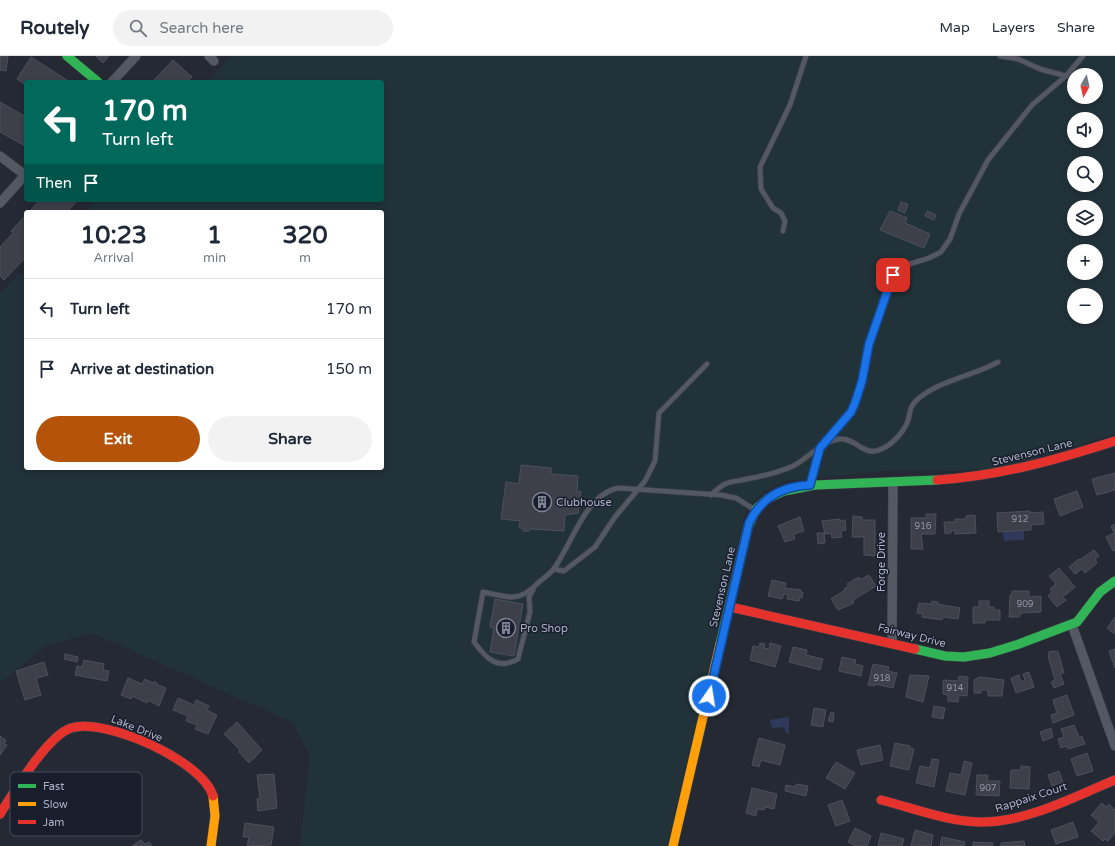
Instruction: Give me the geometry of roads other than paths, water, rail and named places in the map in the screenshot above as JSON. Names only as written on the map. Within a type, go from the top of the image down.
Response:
[{"type":"street","points":[[67,56],[96,80]]},
{"type":"street","points":[[114,80],[136,56]]},
{"type":"street","points":[[0,156],[24,173]]},
{"type":"street","points":[[0,203],[24,175]]},
{"type":"street","name":"Stevenson Lane","points":[[673,846],[744,541],[755,510],[772,495],[810,485],[893,482],[1000,474],[1046,463],[1115,441]]},
{"type":"street","name":"Forge Drive","points":[[892,642],[893,482]]},
{"type":"street","name":"Fairway Drive","points":[[730,606],[892,642],[948,657],[966,657],[1029,641],[1072,625],[1077,622],[1100,592],[1115,581]]},
{"type":"street","points":[[1072,625],[1115,746]]},
{"type":"street","name":"Lake Drive","points":[[29,772],[54,741],[72,727],[90,725],[140,741],[187,763],[204,778],[210,787],[215,801],[215,815],[211,846]]},
{"type":"street","name":"Rappaix Court","points":[[882,800],[964,820],[990,822],[1037,810],[1115,780]]},
{"type":"street","name":"Lake Drive","points":[[0,814],[10,800]]},
{"type":"lane","points":[[783,232],[785,221],[781,213],[774,208],[761,189],[760,167],[790,105],[806,56]]},
{"type":"lane","points":[[1000,56],[1018,59],[1040,69],[1066,76]]},
{"type":"lane","points":[[810,485],[820,448],[851,412],[855,403],[862,381],[869,344],[896,270],[900,267],[929,258],[941,252],[950,239],[959,214],[988,160],[1032,105],[1066,76],[1083,56]]},
{"type":"lane","points":[[711,495],[724,484],[773,474],[794,466],[832,441],[840,439],[851,441],[871,452],[884,448],[901,432],[907,423],[913,404],[921,397],[942,385],[998,362]]},
{"type":"lane","points":[[554,569],[564,571],[595,548],[615,517],[645,481],[655,461],[659,413],[707,364]]},
{"type":"lane","points":[[533,590],[514,597],[483,592],[474,642],[485,657],[495,663],[505,663],[518,659],[530,612],[529,597],[533,590],[554,569],[589,508],[600,496],[609,490],[618,488],[637,489],[736,498],[755,510]]},
{"type":"water","points":[[1024,531],[1024,540],[1004,541],[1003,532]]},
{"type":"water","points":[[789,717],[789,734],[785,732],[785,727],[772,728],[770,720]]},
{"type":"place","name":"Clubhouse","points":[[542,502]]},
{"type":"place","name":"Pro Shop","points":[[506,628]]}]
